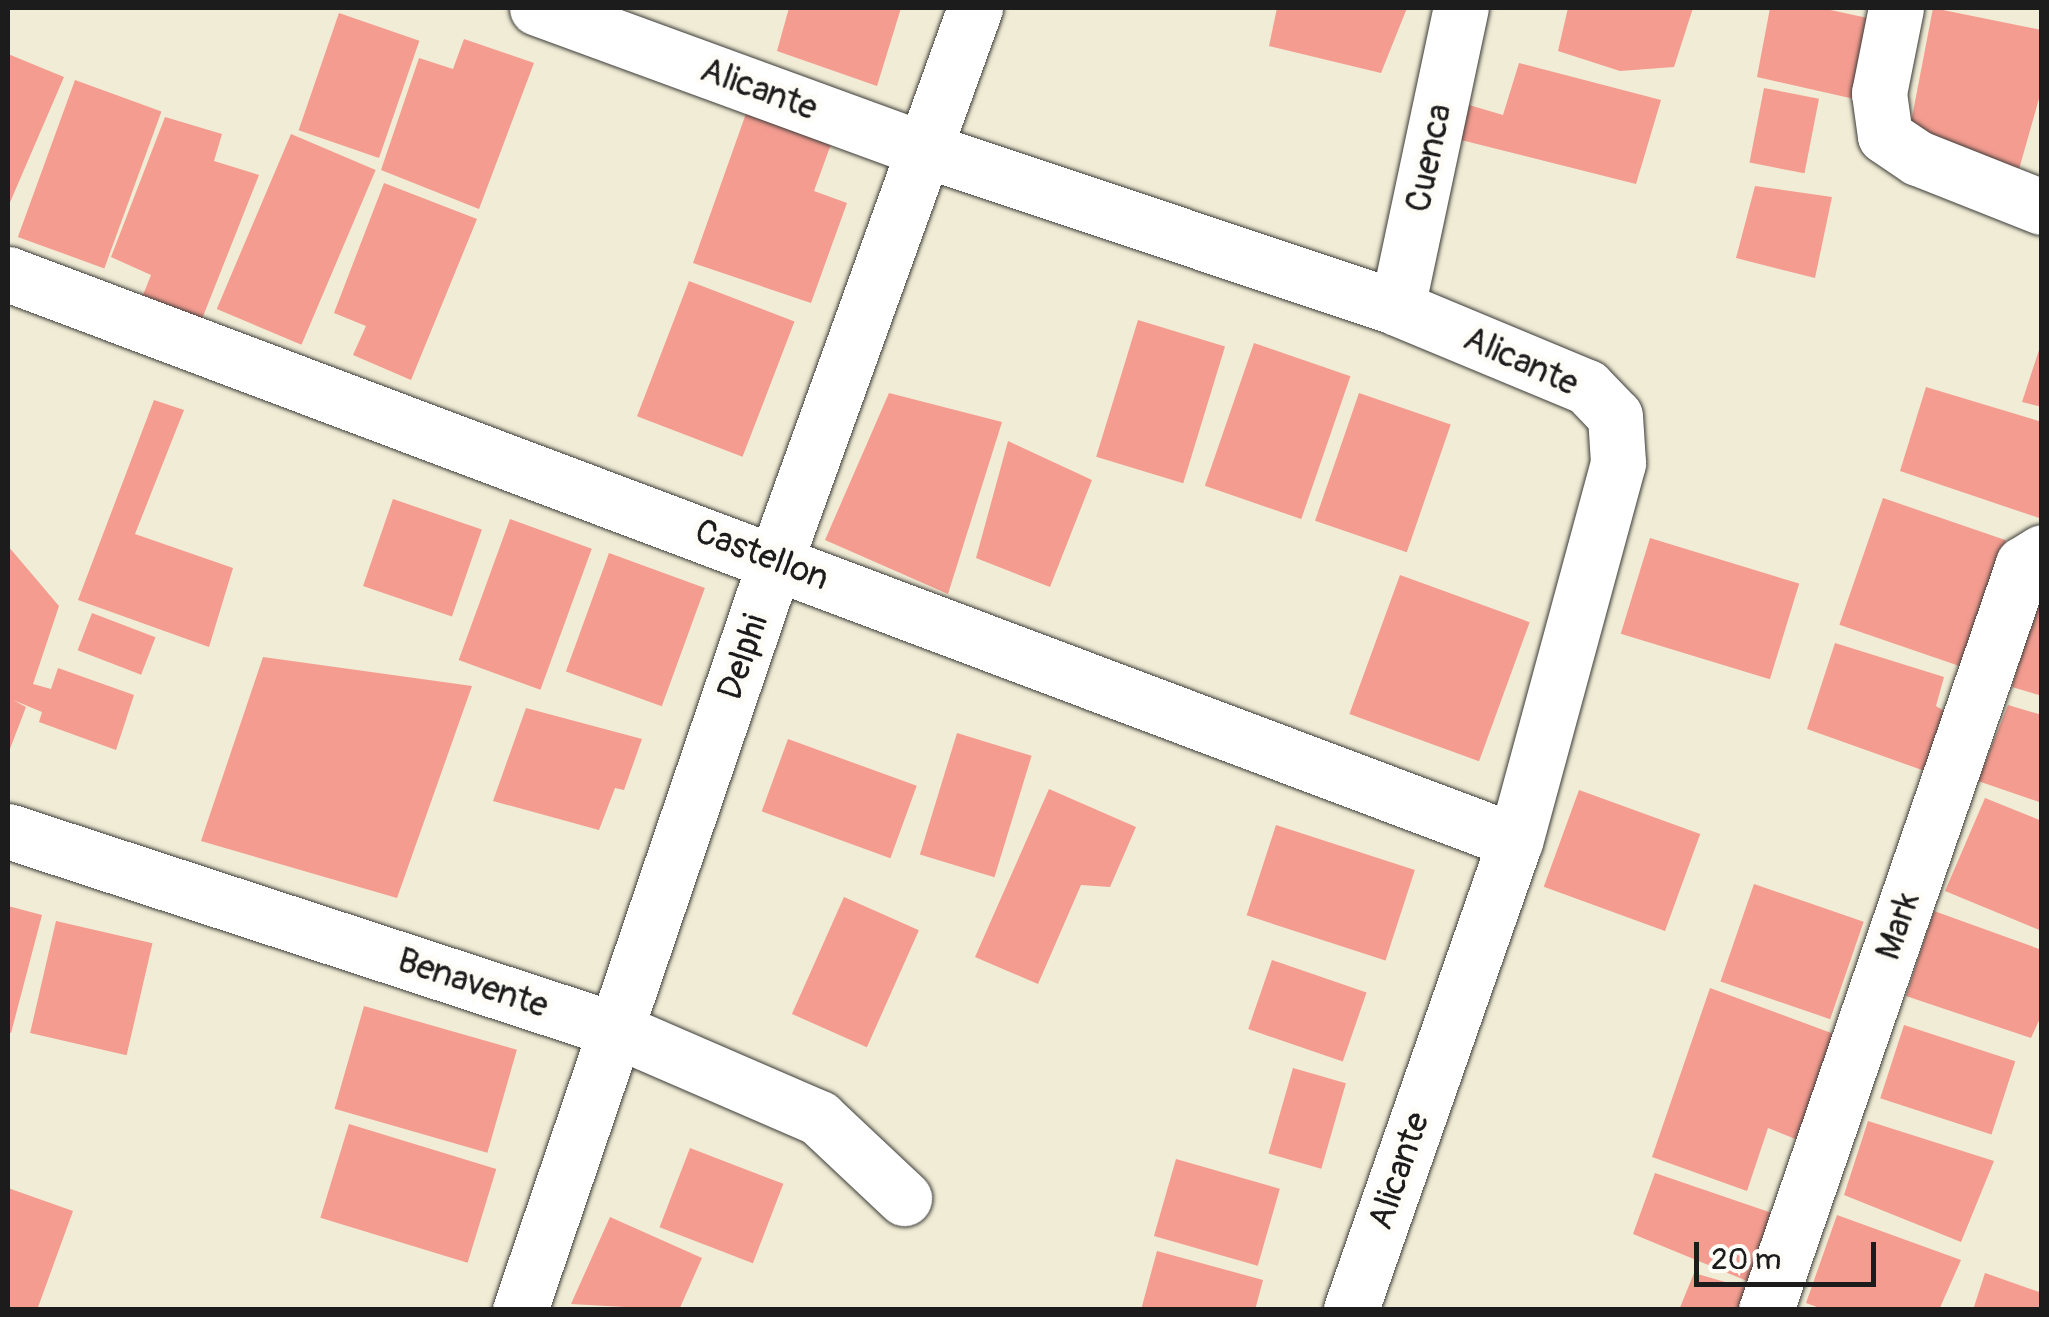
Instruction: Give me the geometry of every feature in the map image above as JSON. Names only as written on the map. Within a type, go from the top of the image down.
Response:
[{"type":"street","name":"Alicante","points":[[537,8],[923,150],[1397,308],[1587,386],[1615,416],[1618,463],[1514,841],[1351,1310]]},
{"type":"street","name":"Delphi","points":[[520,1310],[776,559],[975,8]]},
{"type":"street","name":"Cuenca","points":[[1397,308],[1460,8]]},
{"type":"street","points":[[1896,8],[1880,93],[1885,136],[1918,158],[2042,207]]},
{"type":"street","name":"Castellon","points":[[8,274],[776,559],[1514,841]]},
{"type":"street","name":"Mark","points":[[1766,1310],[2023,564],[2042,552]]},
{"type":"street","name":"Benavente","points":[[8,831],[616,1030],[819,1118],[904,1198]]},
{"type":"building","points":[[789,8],[901,8],[877,86],[777,51]]},
{"type":"building","points":[[1277,8],[1407,8],[1381,73],[1269,46]]},
{"type":"building","points":[[1568,8],[1693,8],[1674,67],[1620,71],[1558,51]]},
{"type":"building","points":[[1770,8],[1821,8],[1877,20],[1872,103],[1757,77]]},
{"type":"building","points":[[1933,8],[2042,30],[2042,88],[2016,180],[1909,133]]},
{"type":"building","points":[[339,13],[419,41],[379,158],[299,130]]},
{"type":"building","points":[[464,39],[534,63],[479,209],[381,170],[419,58],[453,69]]},
{"type":"building","points":[[8,54],[64,77],[8,207]]},
{"type":"building","points":[[1519,63],[1661,100],[1636,184],[1449,137],[1459,102],[1503,115]]},
{"type":"building","points":[[75,80],[161,111],[104,268],[18,237]]},
{"type":"building","points":[[1764,88],[1819,99],[1804,173],[1749,163]]},
{"type":"building","points":[[749,105],[835,133],[814,191],[847,203],[811,303],[693,263]]},
{"type":"building","points":[[165,117],[222,134],[214,161],[259,175],[202,319],[143,295],[151,275],[111,257]]},
{"type":"building","points":[[291,134],[376,170],[301,345],[217,309]]},
{"type":"building","points":[[384,183],[477,219],[411,380],[353,355],[366,326],[334,313]]},
{"type":"building","points":[[1755,186],[1832,197],[1815,278],[1736,258]]},
{"type":"building","points":[[689,281],[794,321],[743,457],[637,416]]},
{"type":"building","points":[[1138,320],[1225,347],[1183,483],[1096,457]]},
{"type":"building","points":[[1254,343],[1350,376],[1301,519],[1205,486]]},
{"type":"building","points":[[2042,344],[2042,407],[2022,402]]},
{"type":"building","points":[[1926,387],[2042,422],[2042,519],[1900,471]]},
{"type":"building","points":[[889,393],[1002,422],[948,594],[825,540]]},
{"type":"building","points":[[1359,393],[1451,425],[1407,552],[1315,521]]},
{"type":"building","points":[[154,400],[184,410],[135,534],[233,568],[209,647],[78,600]]},
{"type":"building","points":[[1008,441],[1092,480],[1050,587],[976,558]]},
{"type":"building","points":[[1883,498],[2006,540],[1962,667],[1839,625]]},
{"type":"building","points":[[393,499],[482,530],[452,617],[363,586]]},
{"type":"building","points":[[510,519],[592,549],[540,690],[459,660]]},
{"type":"building","points":[[1650,538],[1799,584],[1770,679],[1621,634]]},
{"type":"building","points":[[8,546],[59,606],[33,684],[51,689],[58,668],[134,695],[116,750],[39,722],[42,712],[13,700],[26,707],[8,754]]},
{"type":"building","points":[[609,553],[705,588],[662,706],[566,671]]},
{"type":"building","points":[[1400,575],[1530,622],[1479,761],[1349,714]]},
{"type":"building","points":[[2042,589],[2042,696],[2012,687]]},
{"type":"building","points":[[92,613],[155,637],[141,675],[78,650]]},
{"type":"building","points":[[1835,643],[1944,677],[1936,706],[1957,719],[1936,775],[1807,729]]},
{"type":"building","points":[[263,657],[472,686],[397,898],[201,841]]},
{"type":"building","points":[[2008,705],[2042,715],[2042,803],[1978,781]]},
{"type":"building","points":[[526,708],[642,739],[624,790],[615,788],[599,830],[493,801]]},
{"type":"building","points":[[957,733],[1032,756],[994,877],[920,854]]},
{"type":"building","points":[[788,739],[917,786],[890,858],[762,811]]},
{"type":"building","points":[[1049,789],[1136,827],[1110,887],[1081,885],[1038,984],[975,957]]},
{"type":"building","points":[[1579,790],[1700,834],[1665,931],[1544,887]]},
{"type":"building","points":[[1985,798],[2042,821],[2042,931],[1945,891]]},
{"type":"building","points":[[1276,825],[1415,870],[1385,960],[1247,915]]},
{"type":"building","points":[[1754,884],[1864,922],[1830,1019],[1720,981]]},
{"type":"building","points":[[844,897],[919,930],[867,1047],[792,1014]]},
{"type":"building","points":[[8,906],[42,915],[11,1033],[8,1032]]},
{"type":"building","points":[[1934,911],[2042,950],[2042,1014],[2031,1038],[1906,996]]},
{"type":"building","points":[[56,921],[152,943],[127,1055],[30,1033]]},
{"type":"building","points":[[1272,960],[1367,993],[1343,1062],[1248,1029]]},
{"type":"building","points":[[1710,988],[1834,1034],[1803,1142],[1768,1128],[1747,1191],[1652,1157]]},
{"type":"building","points":[[364,1006],[517,1050],[487,1153],[335,1109]]},
{"type":"building","points":[[1904,1025],[2015,1061],[1991,1134],[1880,1098]]},
{"type":"building","points":[[1293,1068],[1346,1083],[1321,1169],[1268,1154]]},
{"type":"building","points":[[1868,1121],[1994,1161],[1961,1242],[1844,1195]]},
{"type":"building","points":[[349,1124],[496,1169],[468,1263],[320,1218]]},
{"type":"building","points":[[690,1148],[783,1184],[753,1263],[660,1227]]},
{"type":"building","points":[[1176,1159],[1280,1189],[1258,1266],[1154,1236]]},
{"type":"building","points":[[1655,1173],[1772,1213],[1752,1283],[1633,1234]]},
{"type":"building","points":[[8,1188],[73,1211],[37,1310],[8,1310]]},
{"type":"building","points":[[1837,1215],[1961,1260],[1939,1310],[1825,1310],[1806,1303]]},
{"type":"building","points":[[610,1217],[702,1258],[679,1310],[571,1304]]},
{"type":"building","points":[[1157,1251],[1263,1280],[1255,1310],[1141,1310]]},
{"type":"building","points":[[1694,1273],[1760,1292],[1754,1310],[1679,1310]]},
{"type":"building","points":[[1985,1273],[2042,1293],[2042,1310],[1973,1310]]}]
